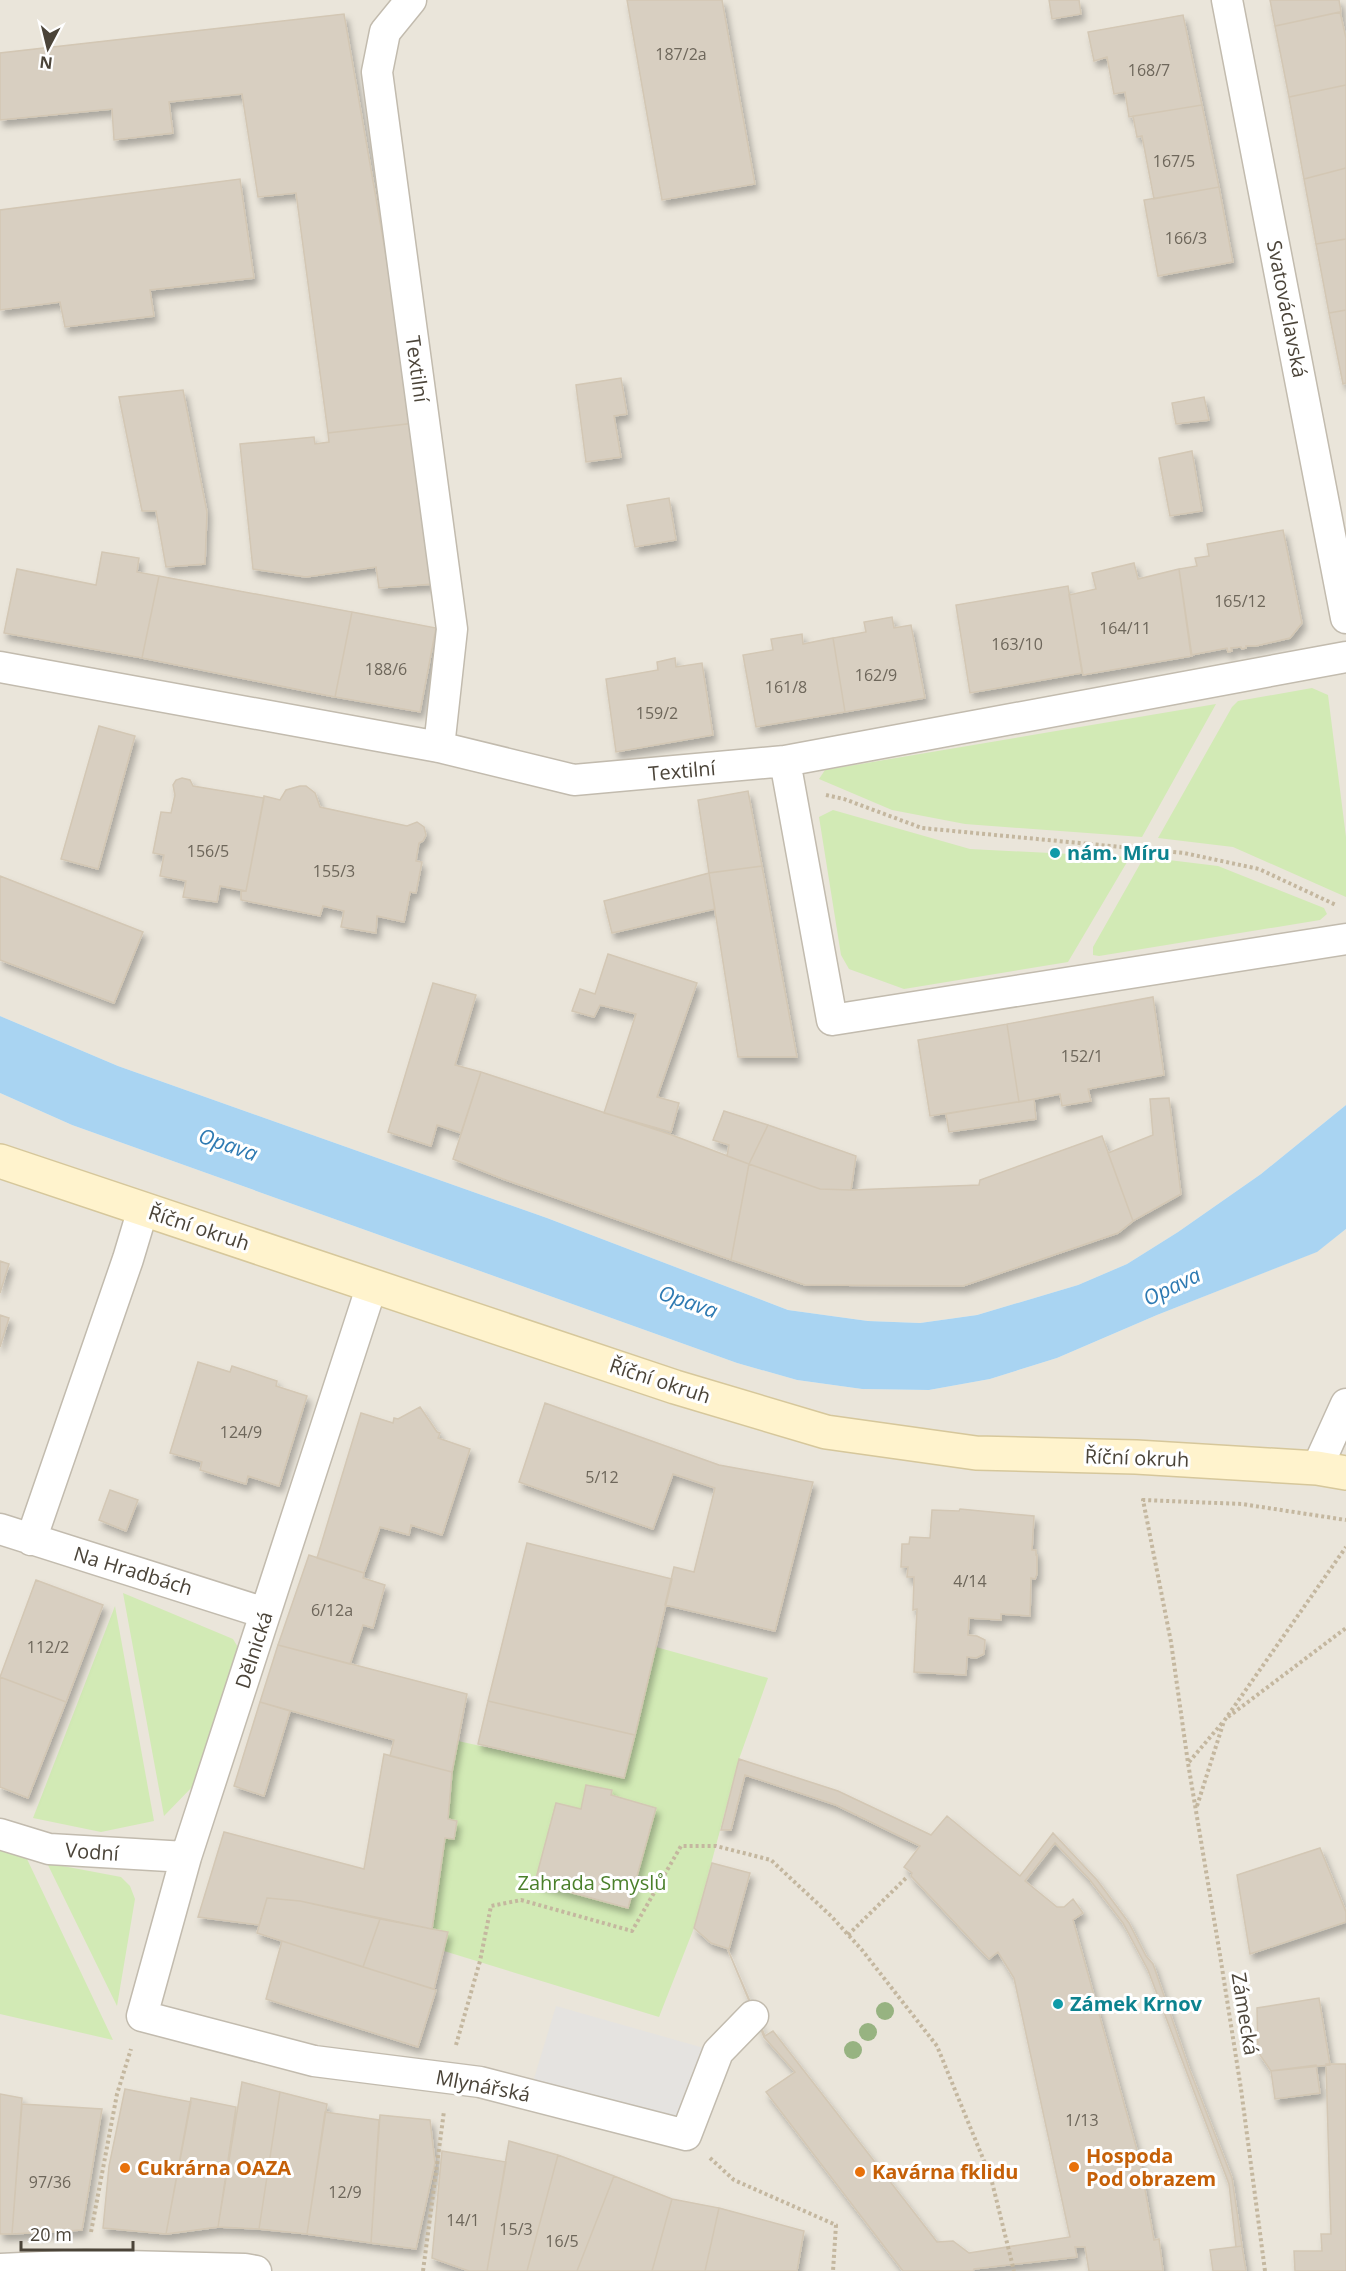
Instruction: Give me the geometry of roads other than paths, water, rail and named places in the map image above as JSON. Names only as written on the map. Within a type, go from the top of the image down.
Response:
[{"type":"main road","name":"Říční okruh","points":[[0,1161],[675,1387],[826,1432],[976,1453],[1136,1457],[1331,1471]]},
{"type":"street","name":"Textilní","points":[[411,0],[385,32],[378,72],[452,629],[439,747]]},
{"type":"street","name":"Svatováclavská","points":[[1227,0],[1346,618]]},
{"type":"street","points":[[1346,657],[788,774],[832,1020],[1346,939]]},
{"type":"street","name":"Textilní","points":[[0,667],[439,747],[574,780],[788,774]]},
{"type":"street","points":[[31,1540],[124,1271],[143,1209]]},
{"type":"street","name":"Dělnická","points":[[142,2016],[186,1857],[372,1285]]},
{"type":"street","points":[[1331,1471],[1346,1404]]},
{"type":"street","name":"Na Hradbách","points":[[0,1529],[31,1540],[269,1602]]},
{"type":"street","name":"Vodní","points":[[0,1834],[49,1849],[186,1857]]},
{"type":"street","name":"Mlynářská","points":[[142,2016],[314,2061],[480,2082],[686,2135],[718,2052],[753,2016]]},
{"type":"street","points":[[0,2269],[85,2265],[256,2271]]},
{"type":"water","name":"Opava","points":[[0,1016],[118,1066],[547,1218],[788,1310],[868,1321],[920,1323],[977,1315],[1078,1285],[1127,1264],[1178,1232],[1261,1174],[1346,1105],[1346,1229],[1317,1252],[1157,1315],[1057,1358],[990,1379],[929,1390],[862,1389],[797,1380],[737,1363],[72,1125],[0,1093]]},
{"type":"place","name":"nám. Míru","points":[[1055,853]]},
{"type":"place","name":"Zámek Krnov","points":[[1058,2004]]},
{"type":"place","name":"Hospoda Pod obrazem","points":[[1074,2167]]},
{"type":"place","name":"Cukrárna OAZA","points":[[125,2168]]},
{"type":"place","name":"Kavárna fklidu","points":[[860,2172]]},
{"type":"park label","name":"Zahrada Smyslů","points":[[592,1883]]}]
